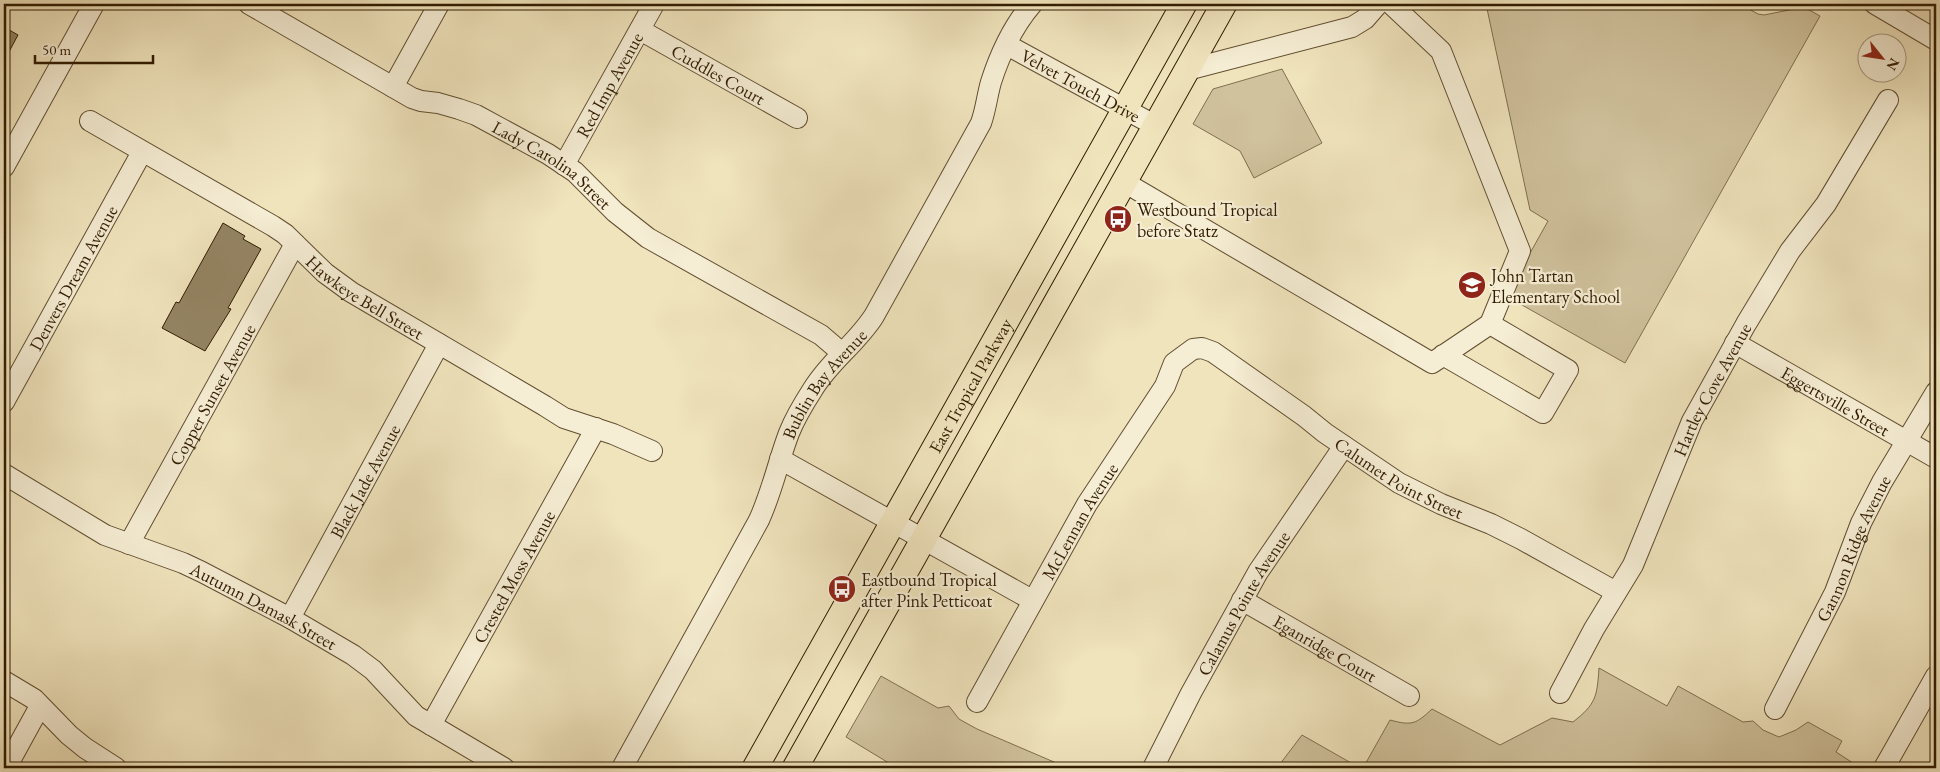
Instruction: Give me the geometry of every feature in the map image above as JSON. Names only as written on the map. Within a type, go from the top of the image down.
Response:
[{"type":"main road","name":"East Tropical Parkway","points":[[795,768],[908,532],[1125,109],[1184,4]]},
{"type":"main road","name":"East Tropical Parkway","points":[[755,768],[908,532],[1124,182],[1224,4]]},
{"type":"street","points":[[4,167],[94,4]]},
{"type":"street","name":"Lady Carolina Street","points":[[249,4],[393,87],[421,101],[438,103],[476,115],[548,154],[574,172],[615,212],[648,238],[821,335],[842,353]]},
{"type":"street","points":[[393,87],[439,4]]},
{"type":"street","name":"Red Imp Avenue","points":[[564,165],[654,4]]},
{"type":"street","name":"Bublin Bay Avenue","points":[[622,768],[760,520],[790,432],[813,389],[842,353],[863,334],[981,123],[987,105],[991,82],[1013,30],[1032,4]]},
{"type":"street","points":[[1187,70],[1352,26],[1364,19],[1378,4]]},
{"type":"street","points":[[1124,182],[1432,363],[1490,324],[1520,251],[1441,51],[1390,4]]},
{"type":"street","points":[[1875,4],[1936,40]]},
{"type":"street","name":"Cuddles Court","points":[[640,30],[797,118]]},
{"type":"street","name":"Velvet Touch Drive","points":[[1007,45],[1156,126]]},
{"type":"street","name":"Hartley Cove Avenue","points":[[1560,692],[1594,629],[1633,565],[1692,421],[1761,297],[1790,251],[1835,191],[1888,100]]},
{"type":"street","name":"Hawkeye Bell Street","points":[[90,120],[142,152],[273,226],[325,273],[351,292],[564,418],[596,428],[652,451]]},
{"type":"street","name":"Denvers Dream Avenue","points":[[4,402],[142,152]]},
{"type":"street","name":"Copper Sunset Avenue","points":[[129,544],[295,244]]},
{"type":"street","points":[[1443,355],[1543,413],[1568,370],[1490,324]]},
{"type":"street","name":"Eggertsville Street","points":[[1736,343],[1936,458]]},
{"type":"street","name":"Black Jade Avenue","points":[[290,618],[439,344]]},
{"type":"street","name":"Calumet Point Street","points":[[1193,349],[1202,348],[1213,352],[1399,483],[1441,504],[1491,524],[1521,539],[1616,592]]},
{"type":"street","name":"McLennan Avenue","points":[[977,702],[1087,504],[1165,386],[1174,363],[1193,349]]},
{"type":"street","name":"Gannon Ridge Avenue","points":[[1775,709],[1835,592],[1861,523],[1882,482],[1936,392]]},
{"type":"street","name":"Crested Moss Avenue","points":[[431,725],[596,428]]},
{"type":"street","name":"Calamus Pointe Avenue","points":[[1153,768],[1191,693],[1242,600],[1281,538],[1344,446]]},
{"type":"street","points":[[780,459],[1032,600]]},
{"type":"street","name":"Autumn Damask Street","points":[[4,474],[105,535],[183,563],[202,572],[290,618],[353,655],[373,670],[407,708],[431,725],[504,768]]},
{"type":"street","name":"Eganridge Court","points":[[1242,600],[1409,696]]},
{"type":"street","points":[[1884,768],[1936,676]]},
{"type":"street","points":[[4,681],[34,700],[69,735],[116,768]]},
{"type":"street","points":[[6,768],[40,706]]},
{"type":"shaded area","points":[[1486,4],[1740,4],[1758,14],[1764,15],[1804,7],[1820,16],[1625,363],[1506,296],[1548,221],[1530,210]]},
{"type":"shaded area","points":[[1282,69],[1322,143],[1254,178],[1240,151],[1193,124],[1213,89]]},
{"type":"shaded area","points":[[1599,668],[1667,706],[1678,686],[1743,722],[1753,721],[1763,730],[1779,737],[1796,730],[1808,722],[1842,741],[1836,752],[1853,763],[1850,768],[1363,768],[1390,720],[1404,723],[1417,721],[1432,709],[1500,745],[1552,718],[1573,722],[1591,705],[1594,699]]},
{"type":"shaded area","points":[[881,676],[938,708],[949,706],[959,719],[977,729],[1068,768],[897,768],[846,737]]},
{"type":"shaded area","points":[[1302,735],[1360,768],[1277,768]]},
{"type":"building","points":[[4,27],[18,35],[4,61]]},
{"type":"building","points":[[223,223],[245,236],[243,239],[261,249],[228,308],[231,309],[205,351],[162,328],[176,302],[179,303]]},
{"type":"place","name":"Westbound Tropical before Statz","points":[[1118,219]]},
{"type":"place","name":"John Tartan Elementary School","points":[[1472,285]]},
{"type":"place","name":"Eastbound Tropical after Pink Petticoat","points":[[842,589]]}]
